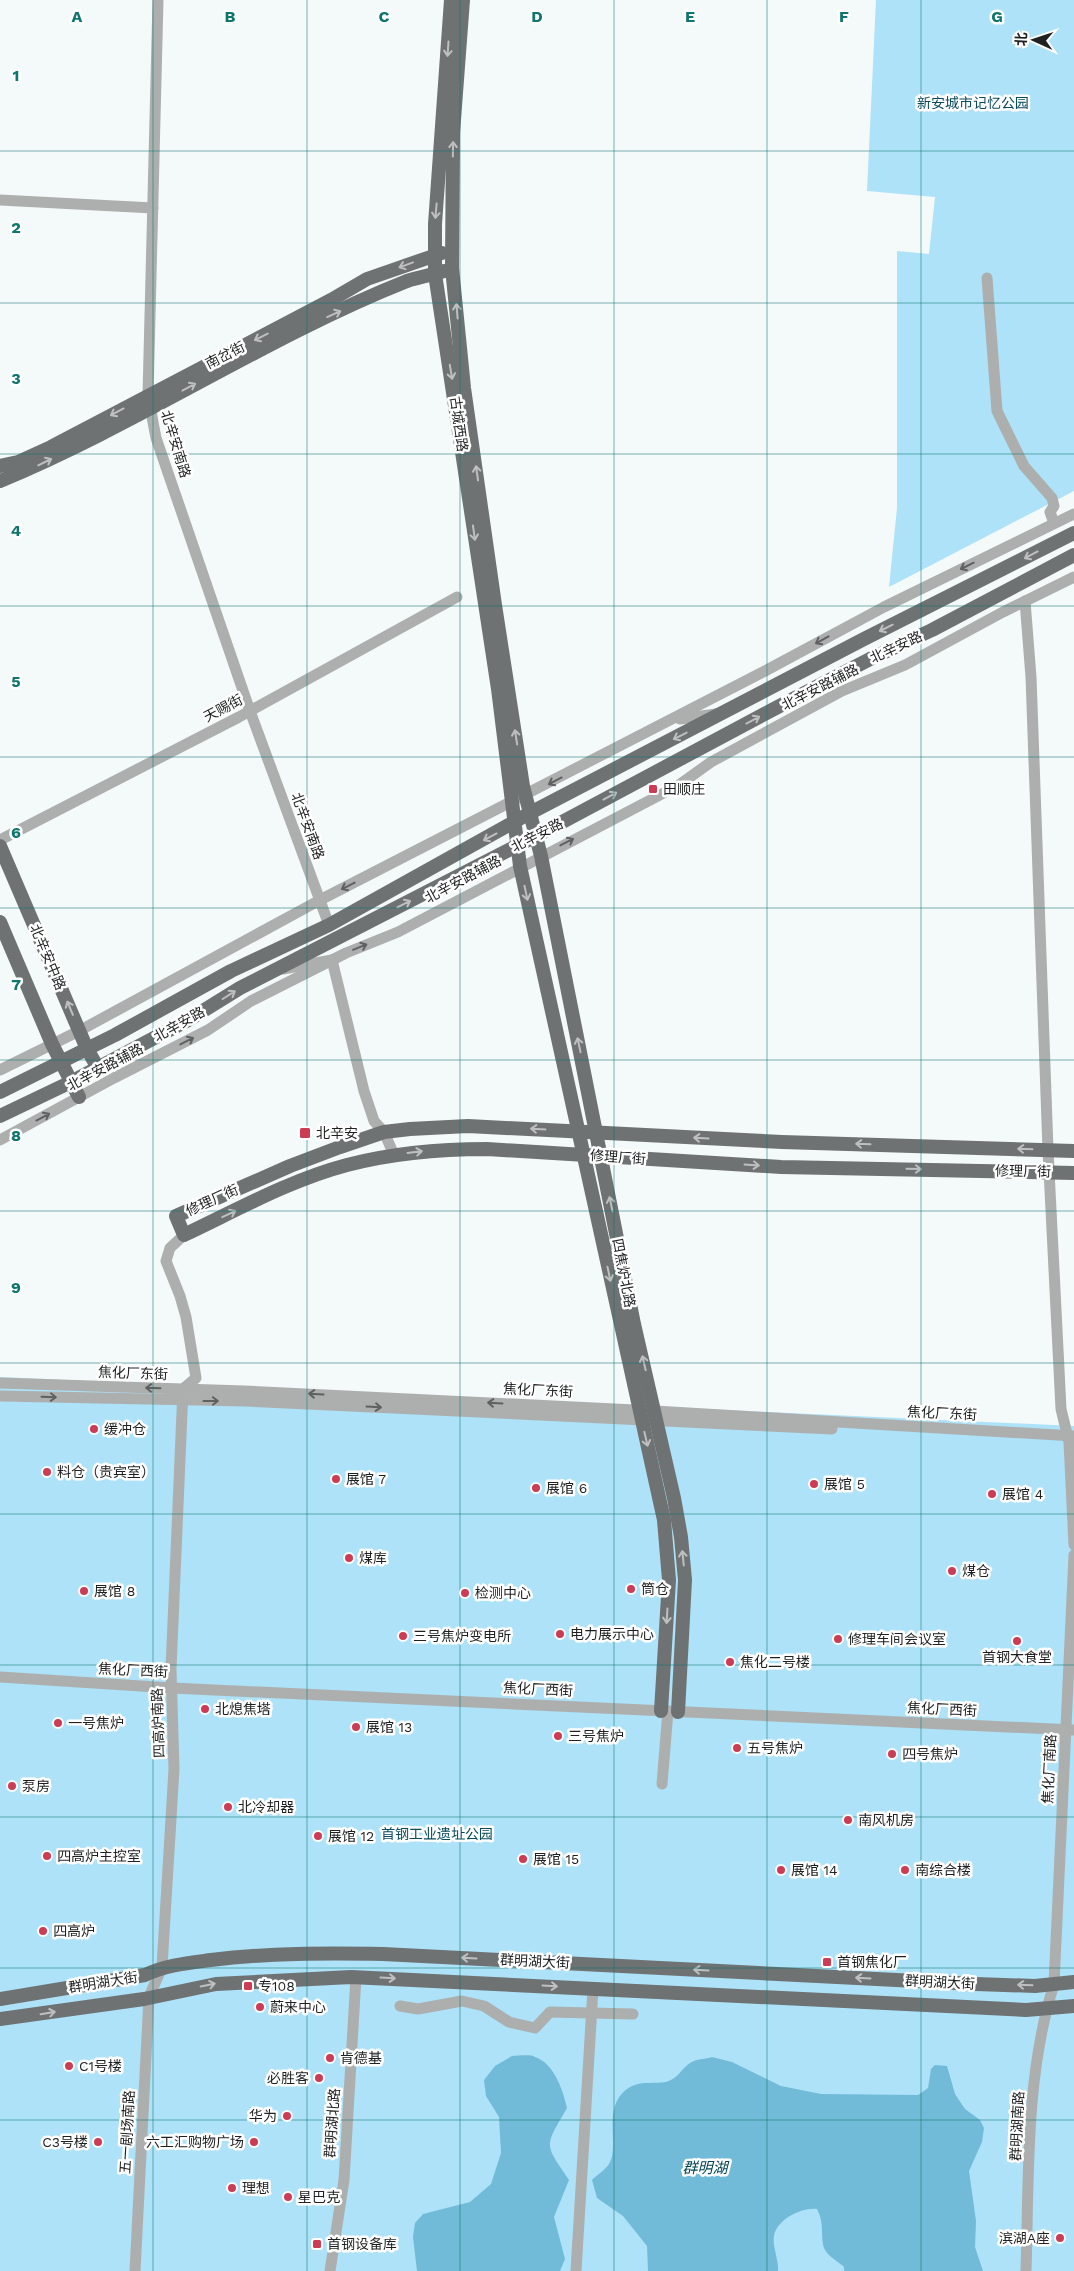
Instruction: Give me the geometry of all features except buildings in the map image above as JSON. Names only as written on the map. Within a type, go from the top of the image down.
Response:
[{"type":"main road","name":"古城西路","points":[[451,0],[435,224],[435,274],[520,799],[530,813],[536,836]]},
{"type":"main road","name":"古城西路","points":[[463,0],[453,133],[452,268],[464,388],[520,799],[516,823],[518,845]]},
{"type":"main road","name":"南岔街","points":[[0,481],[37,466],[367,279],[452,250]]},
{"type":"main road","name":"南岔街","points":[[0,466],[18,462],[51,447],[303,327],[409,280],[452,268]]},
{"type":"main road","name":"北辛安路","points":[[0,1092],[61,1060],[87,1049],[231,971],[329,925],[516,823],[530,813],[1074,533]]},
{"type":"main road","name":"北辛安路","points":[[0,1116],[98,1068],[190,1019],[240,988],[274,970],[536,836],[772,710],[872,658],[932,630],[1074,555]]},
{"type":"main road","name":"四焦炉北路","points":[[536,836],[634,1324],[674,1498],[685,1580],[669,1711]]},
{"type":"main road","name":"四焦炉北路","points":[[518,845],[520,866],[664,1520],[669,1580],[669,1711]]},
{"type":"main road","name":"北辛安中路","points":[[0,846],[79,1031],[98,1068]]},
{"type":"main road","points":[[0,922],[52,1044],[79,1097]]},
{"type":"main road","name":"修理厂街","points":[[1074,1151],[782,1142],[468,1126],[410,1128],[384,1132],[290,1166],[176,1216],[184,1235],[302,1180],[346,1166],[394,1155],[438,1149],[487,1149],[781,1167],[1074,1173]]},
{"type":"main road","name":"群明湖大街","points":[[0,1999],[145,1975],[162,1967],[228,1958],[292,1953],[383,1954],[976,1984],[1054,1984],[1074,1982]]},
{"type":"main road","name":"群明湖大街","points":[[0,2019],[149,1998],[216,1984],[356,1977],[1026,2010],[1074,2006]]},
{"type":"street","name":"北辛安南路","points":[[158,0],[149,401],[156,438],[250,711],[329,925]]},
{"type":"street","points":[[0,200],[153,208]]},
{"type":"street","points":[[987,278],[997,412],[1024,466],[1052,498],[1054,506],[1050,512],[1054,523]]},
{"type":"street","points":[[0,1070],[79,1031],[320,900],[520,799],[884,607],[1074,514]]},
{"type":"street","name":"北辛安路辅路","points":[[0,1140],[208,1030],[251,1001],[332,960],[398,932],[520,866],[679,785],[712,762],[842,691],[905,665],[1074,577]]},
{"type":"street","name":"天赐街","points":[[0,840],[250,711],[457,597]]},
{"type":"street","points":[[1025,601],[1031,677],[1048,1150],[1061,1409],[1071,1439],[1074,1545]]},
{"type":"street","points":[[765,671],[771,688]]},
{"type":"street","points":[[772,710],[842,691]]},
{"type":"street","points":[[670,721],[725,712]]},
{"type":"street","points":[[274,970],[332,960],[364,1091],[374,1121],[384,1132],[394,1155]]},
{"type":"street","points":[[183,1389],[196,1378],[182,1303],[166,1261],[170,1248],[184,1235]]},
{"type":"street","name":"焦化厂东街","points":[[0,1383],[183,1389],[1071,1439]]},
{"type":"street","name":"四高炉南路","points":[[162,1967],[174,1769],[172,1688],[183,1389]]},
{"type":"street","name":"焦化厂东街","points":[[0,1396],[246,1401],[640,1414]]},
{"type":"street","name":"焦化厂南路","points":[[1054,1984],[1070,1730],[1074,1555]]},
{"type":"street","name":"焦化厂西街","points":[[0,1677],[172,1688],[404,1697],[1070,1730]]},
{"type":"street","points":[[662,1784],[669,1711]]},
{"type":"street","name":"五一剧场南路","points":[[135,2271],[149,1998],[162,1967]]},
{"type":"street","name":"群明湖北路","points":[[330,2271],[344,2180],[356,1977]]},
{"type":"street","name":"群明湖南路","points":[[1026,2271],[1032,2106],[1042,2026],[1054,1984]]},
{"type":"street","points":[[576,2271],[594,1988]]},
{"type":"street","points":[[400,2006],[418,2009],[462,2001],[484,2006],[509,2022],[535,2028],[550,2012],[633,2014]]},
{"type":"green space","name":"新安城市记忆公园","points":[[876,0],[1074,0],[1074,491],[889,587],[897,508],[897,251],[929,254],[935,197],[867,191]]},
{"type":"green space","name":"首钢工业遗址公园","points":[[0,1377],[1074,1426],[1074,2271],[0,2271]]},
{"type":"water","points":[[512,2056],[533,2056],[548,2066],[557,2079],[567,2108],[554,2131],[550,2145],[551,2152],[569,2180],[554,2217],[565,2259],[560,2271],[417,2271],[413,2237],[415,2223],[423,2214],[470,2202],[491,2184],[501,2153],[499,2117],[486,2096],[484,2080],[495,2066]]},
{"type":"water","name":"群明湖","points":[[712,2057],[732,2062],[781,2086],[821,2094],[918,2095],[928,2088],[931,2069],[935,2065],[947,2066],[955,2094],[965,2109],[980,2120],[984,2128],[982,2142],[969,2171],[976,2221],[975,2247],[983,2271],[844,2271],[844,2267],[825,2251],[822,2225],[817,2209],[811,2209],[791,2215],[776,2230],[774,2240],[778,2271],[648,2271],[647,2246],[623,2216],[597,2198],[592,2180],[609,2164],[612,2156],[613,2113],[622,2093],[636,2084],[670,2081],[692,2062]]},
{"type":"place","name":"田顺庄","points":[[653,789]]},
{"type":"place","name":"北辛安","points":[[305,1133]]},
{"type":"place","name":"缓冲仓","points":[[94,1429]]},
{"type":"place","name":"料仓（贵宾室）","points":[[47,1472]]},
{"type":"place","name":"展馆 7","points":[[336,1479]]},
{"type":"place","name":"展馆 5","points":[[814,1484]]},
{"type":"place","name":"展馆 6","points":[[536,1488]]},
{"type":"place","name":"展馆 4","points":[[992,1494]]},
{"type":"place","name":"煤库","points":[[349,1558]]},
{"type":"place","name":"煤仓","points":[[952,1571]]},
{"type":"place","name":"筒仓","points":[[631,1589]]},
{"type":"place","name":"展馆 8","points":[[84,1591]]},
{"type":"place","name":"检测中心","points":[[465,1593]]},
{"type":"place","name":"电力展示中心","points":[[560,1634]]},
{"type":"place","name":"三号焦炉变电所","points":[[403,1636]]},
{"type":"place","name":"修理车间会议室","points":[[838,1639]]},
{"type":"place","name":"首钢大食堂","points":[[1017,1641]]},
{"type":"place","name":"焦化二号楼","points":[[730,1662]]},
{"type":"place","name":"北熄焦塔","points":[[205,1709]]},
{"type":"place","name":"一号焦炉","points":[[58,1723]]},
{"type":"place","name":"展馆 13","points":[[356,1727]]},
{"type":"place","name":"三号焦炉","points":[[558,1736]]},
{"type":"place","name":"五号焦炉","points":[[737,1748]]},
{"type":"place","name":"四号焦炉","points":[[892,1754]]},
{"type":"place","name":"泵房","points":[[12,1786]]},
{"type":"place","name":"北冷却器","points":[[228,1807]]},
{"type":"place","name":"南风机房","points":[[848,1820]]},
{"type":"place","name":"展馆 12","points":[[318,1836]]},
{"type":"place","name":"四高炉主控室","points":[[47,1856]]},
{"type":"place","name":"展馆 15","points":[[523,1859]]},
{"type":"place","name":"展馆 14","points":[[781,1870]]},
{"type":"place","name":"南综合楼","points":[[905,1870]]},
{"type":"place","name":"四高炉","points":[[43,1931]]},
{"type":"place","name":"首钢焦化厂","points":[[827,1962]]},
{"type":"place","name":"专108","points":[[248,1986]]},
{"type":"place","name":"蔚来中心","points":[[260,2007]]},
{"type":"place","name":"肯德基","points":[[330,2058]]},
{"type":"place","name":"C1号楼","points":[[69,2066]]},
{"type":"place","name":"必胜客","points":[[319,2078]]},
{"type":"place","name":"华为","points":[[287,2116]]},
{"type":"place","name":"C3号楼","points":[[98,2142]]},
{"type":"place","name":"六工汇购物广场","points":[[254,2142]]},
{"type":"place","name":"理想","points":[[232,2188]]},
{"type":"place","name":"星巴克","points":[[288,2197]]},
{"type":"place","name":"滨湖A座","points":[[1060,2238]]},
{"type":"place","name":"首钢设备库","points":[[317,2244]]}]
